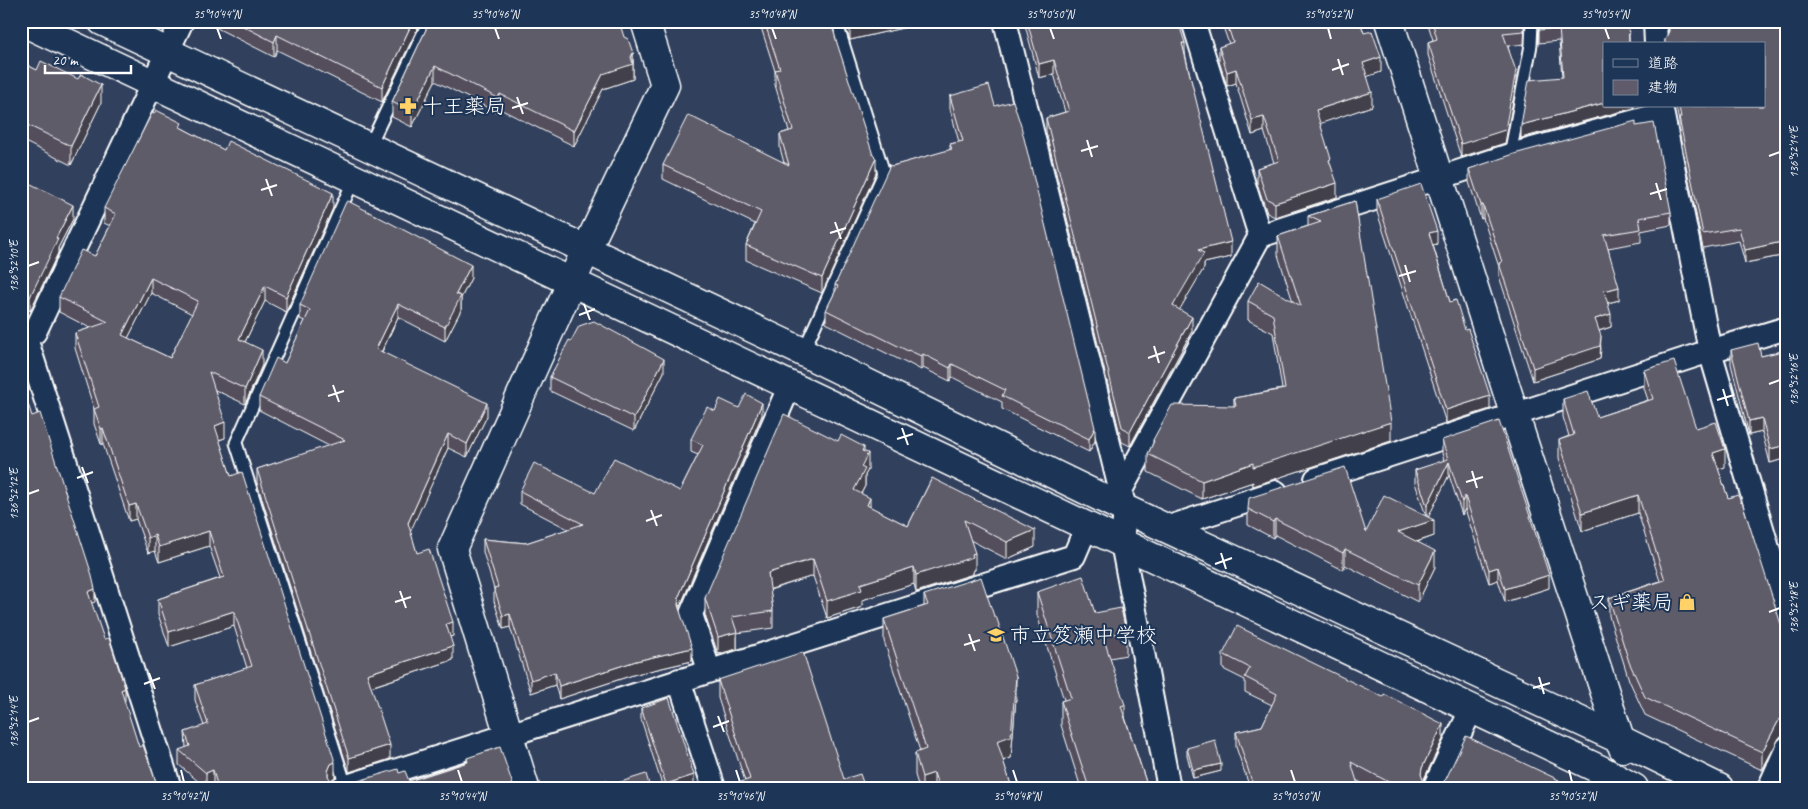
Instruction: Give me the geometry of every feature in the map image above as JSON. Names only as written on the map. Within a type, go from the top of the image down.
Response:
[{"type":"street","points":[[21,21],[1086,528],[1122,543],[1603,771],[1634,788]]},
{"type":"street","points":[[102,21],[803,352],[1123,500],[1166,528],[1619,739],[1719,788]]},
{"type":"street","points":[[170,788],[23,336],[35,332],[182,21]]},
{"type":"street","points":[[525,788],[452,548],[586,250],[665,85],[645,21]]},
{"type":"street","points":[[1005,21],[1123,500],[1122,543],[1169,788]]},
{"type":"street","points":[[1193,21],[1260,236]]},
{"type":"street","points":[[1389,21],[1619,739],[1638,788]]},
{"type":"street","points":[[1655,21],[1656,42]]},
{"type":"street","points":[[1123,500],[1260,236],[1510,155],[1661,110],[1710,351],[1787,613]]},
{"type":"street","points":[[1166,528],[1710,351],[1787,328]]},
{"type":"street","points":[[709,670],[691,614],[789,387]]},
{"type":"street","points":[[343,787],[1074,556],[1086,528]]},
{"type":"street","points":[[679,680],[714,788]]},
{"type":"street","points":[[1434,788],[1471,710]]},
{"type":"street","points":[[1769,788],[1787,748]]},
{"type":"lane","points":[[369,147],[429,21]]},
{"type":"lane","points":[[803,352],[884,174],[836,21]]},
{"type":"lane","points":[[1510,155],[1531,45],[1532,21]]},
{"type":"lane","points":[[343,787],[236,443],[354,179]]},
{"type":"building","points":[[233,21],[413,21],[382,87],[277,35],[274,42]]},
{"type":"building","points":[[430,21],[619,21],[624,37],[628,39],[633,53],[631,57],[633,64],[603,74],[574,131],[500,94],[498,98],[435,66],[412,112],[392,102]]},
{"type":"building","points":[[764,21],[833,21],[837,43],[873,155],[876,158],[822,278],[746,245],[761,212],[663,165],[688,115],[789,165],[780,134],[793,130],[775,70],[780,69]]},
{"type":"building","points":[[848,21],[867,21],[850,25]]},
{"type":"building","points":[[1027,21],[1178,21],[1185,43],[1182,43],[1231,242],[1198,250],[1204,253],[1173,306],[1192,317],[1130,432],[1122,427],[1046,118],[1069,111],[1054,60],[1039,64]]},
{"type":"building","points":[[1226,21],[1360,21],[1364,33],[1372,31],[1381,57],[1363,63],[1372,92],[1316,110],[1337,183],[1275,203],[1267,199],[1257,168],[1279,161],[1264,117],[1252,120],[1236,69],[1227,72],[1219,47],[1233,42]]},
{"type":"building","points":[[1432,21],[1524,21],[1524,31],[1503,33],[1516,71],[1505,130],[1461,144],[1428,42],[1437,39]]},
{"type":"building","points":[[1539,21],[1628,21],[1629,42],[1603,42],[1603,103],[1521,125],[1529,80],[1563,77],[1559,28],[1539,30]]},
{"type":"building","points":[[1669,21],[1787,21],[1787,243],[1786,241],[1745,250],[1739,228],[1703,234],[1679,118],[1681,118],[1679,108],[1766,108],[1766,42],[1665,42],[1669,31]]},
{"type":"building","points":[[41,61],[78,79],[81,74],[101,85],[71,146],[21,122],[21,62],[37,70]]},
{"type":"building","points":[[989,85],[995,106],[1013,101],[1021,126],[1095,428],[1089,439],[1002,396],[1005,390],[952,364],[950,368],[923,354],[921,356],[908,351],[826,310],[838,286],[835,285],[890,165],[952,149],[950,144],[963,141],[950,96]]},
{"type":"building","points":[[156,110],[182,123],[180,127],[224,150],[228,141],[333,193],[286,297],[265,286],[239,339],[262,350],[245,389],[209,372],[225,422],[215,426],[231,476],[242,472],[335,762],[331,764],[328,776],[338,786],[398,769],[399,773],[405,771],[409,781],[468,762],[467,758],[500,747],[514,788],[218,788],[213,770],[206,773],[179,750],[190,746],[185,732],[208,724],[195,685],[252,666],[234,611],[169,632],[158,599],[224,577],[209,531],[159,547],[155,535],[148,538],[136,504],[129,506],[103,428],[101,429],[94,409],[99,407],[75,333],[108,322],[59,297],[81,250],[95,256],[116,214],[104,208],[152,113],[154,114]],"holes":[[[151,278],[198,301],[170,358],[122,335]]]},
{"type":"building","points":[[1636,121],[1636,126],[1654,123],[1671,212],[1639,218],[1641,229],[1604,235],[1619,287],[1604,291],[1611,314],[1595,319],[1601,336],[1600,346],[1533,368],[1499,263],[1502,262],[1469,169],[1514,154]]},
{"type":"building","points":[[23,180],[73,205],[30,297],[23,293],[21,296],[21,183]]},
{"type":"building","points":[[1421,184],[1437,231],[1429,233],[1450,302],[1456,300],[1465,330],[1468,329],[1490,396],[1446,410],[1377,199]]},
{"type":"building","points":[[348,201],[471,265],[456,294],[461,296],[445,327],[398,304],[376,349],[487,403],[467,444],[448,434],[408,523],[417,553],[429,549],[453,622],[446,624],[453,646],[367,674],[390,745],[349,758],[257,469],[345,440],[259,397],[276,358],[285,363],[310,310],[300,305]]},
{"type":"building","points":[[1355,201],[1391,422],[1253,467],[1253,463],[1202,481],[1148,454],[1153,440],[1172,405],[1236,406],[1234,398],[1285,389],[1273,315],[1248,301],[1259,281],[1301,306],[1278,236],[1321,222],[1308,216]]},
{"type":"building","points":[[594,321],[664,359],[634,418],[550,377],[569,340],[571,341],[579,326]]},
{"type":"building","points":[[1758,343],[1761,356],[1787,350],[1787,445],[1770,449],[1762,418],[1749,421],[1731,350]]},
{"type":"building","points":[[1674,361],[1696,428],[1716,422],[1725,449],[1713,453],[1728,498],[1738,495],[1742,502],[1787,643],[1787,717],[1779,720],[1762,752],[1645,697],[1629,662],[1609,598],[1665,580],[1638,495],[1582,513],[1559,440],[1574,435],[1563,399],[1588,391],[1597,417],[1653,399],[1644,370]]},
{"type":"building","points":[[21,383],[32,416],[40,413],[91,572],[95,589],[88,592],[104,639],[109,638],[125,688],[121,690],[139,747],[143,745],[158,788],[21,788]]},
{"type":"building","points":[[746,394],[762,403],[679,596],[678,605],[692,648],[636,661],[559,686],[555,672],[531,680],[510,614],[503,616],[494,588],[498,587],[483,539],[526,543],[583,524],[520,491],[534,463],[595,493],[614,458],[680,491],[703,445],[691,439],[707,407],[715,411],[720,399],[739,408]]},
{"type":"building","points":[[784,414],[838,441],[841,435],[864,447],[862,451],[868,453],[861,467],[865,469],[854,490],[870,498],[867,505],[908,526],[932,478],[1035,530],[1007,542],[964,520],[975,553],[972,554],[973,557],[916,575],[914,567],[860,584],[862,590],[827,601],[813,559],[768,573],[773,611],[732,617],[737,632],[718,637],[705,598]]},
{"type":"building","points":[[1499,421],[1549,575],[1505,589],[1498,567],[1489,570],[1465,496],[1462,502],[1449,462],[1427,506],[1415,470],[1448,459],[1442,440]]},
{"type":"building","points":[[1345,467],[1366,532],[1384,495],[1434,520],[1398,532],[1435,551],[1418,585],[1345,549],[1343,553],[1275,519],[1273,522],[1248,509],[1249,498]]},
{"type":"building","points":[[1787,497],[1787,520],[1781,498]]},
{"type":"building","points":[[1083,576],[1095,613],[1121,608],[1126,632],[1103,636],[1125,705],[1121,706],[1148,788],[1089,788],[1061,701],[1071,698],[1037,592]]},
{"type":"building","points":[[981,577],[1016,676],[1011,736],[997,741],[1012,788],[939,788],[934,773],[922,777],[915,753],[926,749],[884,619],[928,605],[924,595]]},
{"type":"building","points":[[1237,626],[1383,697],[1384,694],[1443,724],[1422,768],[1423,780],[1429,785],[1441,784],[1446,779],[1466,736],[1559,780],[1555,788],[1400,788],[1351,762],[1359,788],[1254,788],[1236,732],[1262,726],[1277,694],[1245,677],[1250,668],[1223,654]]},
{"type":"building","points":[[803,652],[844,779],[860,774],[865,788],[742,788],[741,782],[750,779],[718,680]]},
{"type":"building","points":[[669,698],[694,775],[666,784],[641,708]]},
{"type":"building","points":[[1215,740],[1221,764],[1193,770],[1187,748]]},
{"type":"building","points":[[646,774],[650,788],[584,788],[606,780],[608,786]]},
{"type":"place","name":"十王薬局","points":[[408,106]]},
{"type":"place","name":"スギ薬局","points":[[1687,602]]},
{"type":"place","name":"市立笈瀬中学校","points":[[996,635]]}]
